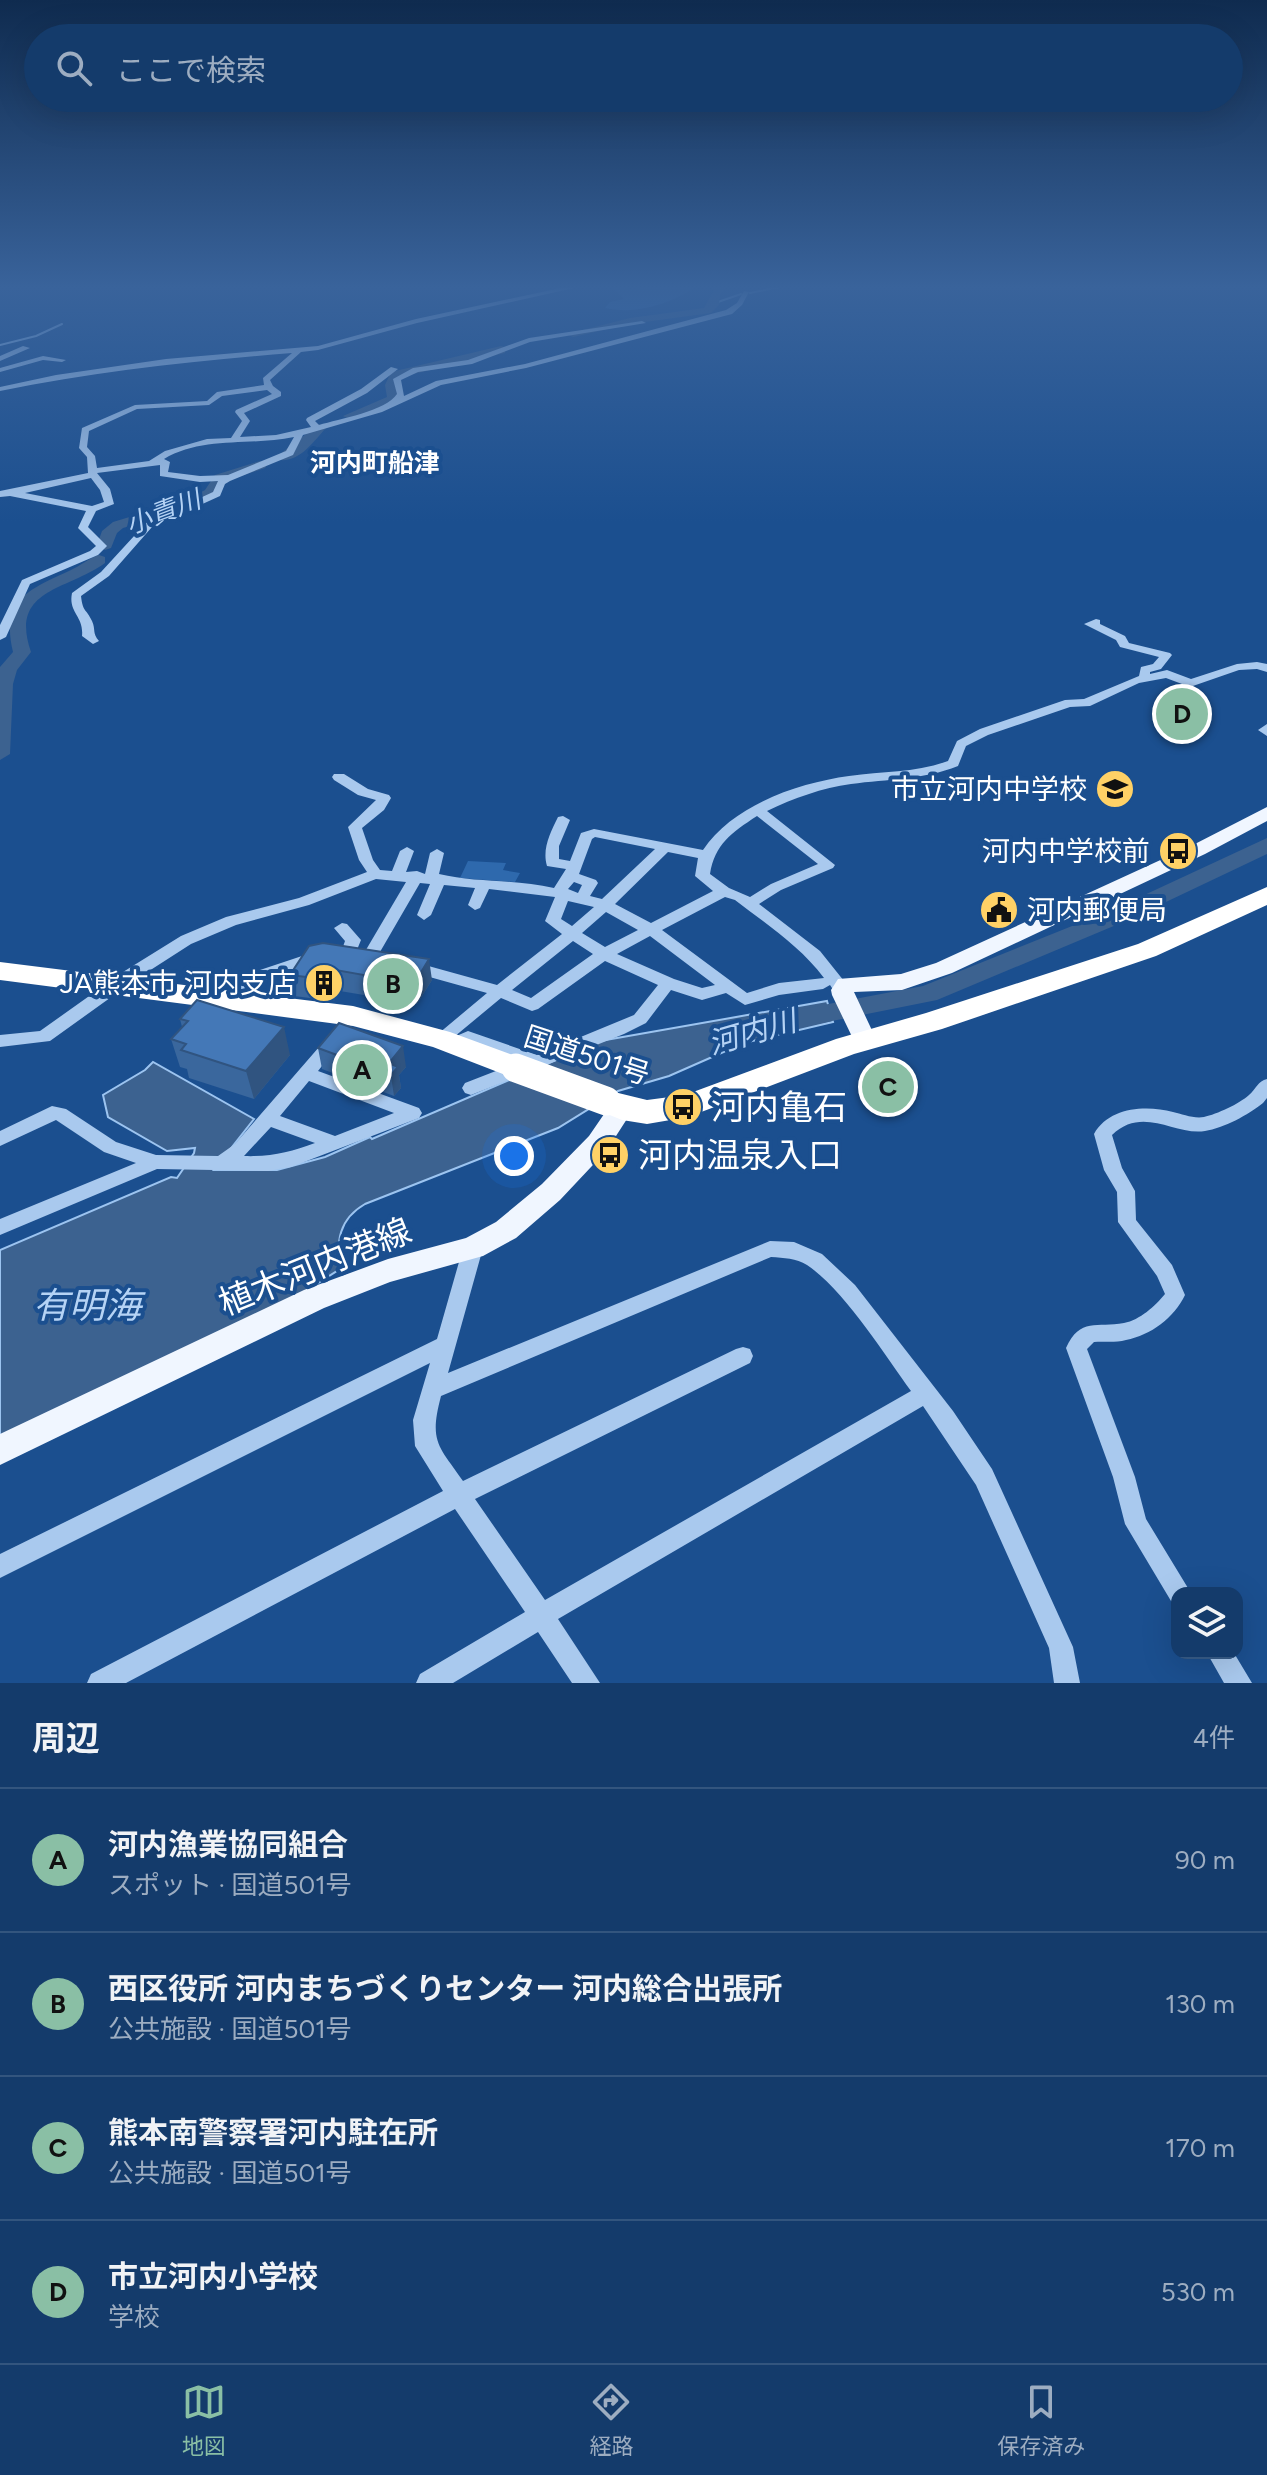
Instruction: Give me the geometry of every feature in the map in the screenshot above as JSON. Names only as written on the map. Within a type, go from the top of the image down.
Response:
[{"type":"highway","name":"国道501号","points":[[0,971],[353,1016],[528,1065],[614,1105],[647,1112],[688,1106],[862,1034],[932,1022],[1147,950],[1267,895]]},
{"type":"main road","points":[[862,1034],[836,989],[846,985],[917,979],[944,968],[1198,850],[1267,813]]},
{"type":"main road","name":"植木河内港線","points":[[0,1450],[314,1299],[388,1271],[473,1248],[506,1230],[551,1192],[598,1143],[614,1105]]},
{"type":"street","points":[[0,370],[20,365]]},
{"type":"street","points":[[0,389],[142,365]]},
{"type":"street","points":[[235,439],[246,421],[239,412],[278,394],[266,380],[283,365]]},
{"type":"street","points":[[316,427],[310,420],[391,376],[452,365]]},
{"type":"street","points":[[153,462],[168,453],[207,442],[276,438],[300,433],[370,413],[439,383],[531,365]]},
{"type":"street","points":[[391,376],[401,394],[396,402]]},
{"type":"street","points":[[209,403],[220,394],[269,387]]},
{"type":"street","points":[[0,494],[92,509],[109,504],[105,489],[93,473],[91,456],[83,448],[85,430],[135,407],[209,403],[248,406]]},
{"type":"street","points":[[14,494],[45,484],[153,462],[165,462],[163,474],[200,479],[226,477],[290,453],[300,433]]},
{"type":"street","points":[[93,641],[88,636],[90,624],[85,615],[77,610],[76,595],[105,574],[149,525],[210,499],[217,494],[226,477]]},
{"type":"street","points":[[0,637],[26,582],[94,553],[102,546],[83,528],[92,509]]},
{"type":"street","points":[[94,553],[118,557]]},
{"type":"street","points":[[1096,622],[1090,624],[1121,638],[1124,645],[1166,655],[1157,667],[1145,669],[1143,679]]},
{"type":"street","points":[[836,989],[815,955],[749,904],[702,876],[707,855],[721,835],[740,819],[820,785],[856,779],[917,776],[937,771],[953,763],[961,744],[984,732],[1069,703],[1086,703],[1143,679],[1167,674],[1190,683],[1211,674],[1257,664],[1267,668]]},
{"type":"street","points":[[339,777],[363,792],[384,798],[379,807],[355,827],[366,860],[375,874]]},
{"type":"street","points":[[749,904],[776,887],[828,865],[757,810]]},
{"type":"street","points":[[563,820],[552,846],[552,863],[573,871],[591,883],[582,898]]},
{"type":"street","points":[[707,855],[594,833],[586,836],[561,893],[553,921],[604,954],[668,983],[702,994],[729,987]]},
{"type":"street","points":[[447,1042],[499,991],[571,934],[665,847]]},
{"type":"street","points":[[398,874],[407,851]]},
{"type":"street","points":[[424,915],[437,853]]},
{"type":"street","points":[[0,1041],[44,1037],[186,940],[231,921],[304,902],[375,874],[430,877],[561,893],[604,904],[651,930],[745,999],[779,989],[836,989]]},
{"type":"street","points":[[382,962],[430,877]]},
{"type":"street","points":[[475,905],[484,883]]},
{"type":"street","points":[[226,1000],[254,978],[327,955],[424,968],[499,991],[532,1005],[604,954],[724,891]]},
{"type":"street","points":[[342,928],[353,940],[347,958]]},
{"type":"street","points":[[471,1088],[640,1019],[668,983]]},
{"type":"street","points":[[221,1163],[241,1149],[353,1016]]},
{"type":"street","points":[[0,1139],[52,1113],[60,1114],[110,1147],[166,1161],[268,1164],[291,1160],[413,1113],[306,1073]]},
{"type":"street","points":[[1175,1587],[1136,1524],[1124,1477],[1076,1348],[1081,1338],[1094,1332],[1130,1331],[1167,1309],[1175,1295],[1165,1271],[1127,1222],[1126,1191],[1113,1170],[1103,1134],[1107,1126],[1124,1118],[1163,1116],[1205,1124],[1245,1108],[1259,1098],[1267,1085]]},
{"type":"street","points":[[267,1118],[335,1143]]},
{"type":"street","points":[[0,1227],[166,1161]]},
{"type":"street","points":[[473,1248],[424,1420],[426,1446],[587,1683]]},
{"type":"street","points":[[432,1390],[770,1249],[794,1250],[815,1260],[848,1291],[984,1477],[1061,1647],[1067,1683]]},
{"type":"street","points":[[0,1566],[445,1345]]},
{"type":"street","points":[[100,1683],[459,1495],[743,1356]]},
{"type":"street","points":[[429,1683],[925,1394]]},
{"type":"street","points":[[0,1463],[21,1451],[31,1435]]},
{"type":"street","points":[[1223,1659],[1239,1683]]},
{"type":"shaded area","points":[[468,861],[506,863],[503,870],[520,873],[515,882],[460,878]]},
{"type":"water","name":"有明海","points":[[827,1001],[833,1022],[744,1043],[669,1076],[618,1091],[558,1128],[365,1204],[350,1217],[341,1232],[340,1269],[273,1312],[0,1438],[0,1250],[171,1177],[177,1178],[194,1153],[195,1148],[167,1151],[108,1117],[103,1095],[153,1062],[254,1119],[214,1170],[277,1170],[325,1157],[370,1137],[372,1139],[600,1041]]},
{"type":"building","points":[[323,943],[429,959],[414,984],[336,970],[330,980],[290,975],[309,946]]},
{"type":"building","points":[[197,1000],[284,1027],[246,1071],[181,1050],[186,1044],[171,1039],[188,1021],[180,1019]]},
{"type":"building","points":[[339,1023],[403,1046],[389,1063],[398,1067],[391,1075],[318,1048]]},
{"type":"waterway","name":"小責川","points":[[350,416],[392,400],[395,396],[391,385],[395,375],[439,365]]},
{"type":"waterway","name":"小責川","points":[[285,457],[296,451],[319,428]]},
{"type":"waterway","name":"小責川","points":[[105,545],[110,531],[118,525],[194,502],[211,493],[220,478],[260,465]]},
{"type":"waterway","name":"小責川","points":[[0,754],[4,684],[8,669],[22,652],[15,631],[18,613],[35,593],[99,560]]},
{"type":"waterway","name":"河内川","points":[[802,1018],[928,994],[1120,915],[1267,845]]},
{"type":"place","name":"市立河内小学校","points":[[1182,714]]},
{"type":"place","name":"市立河内中学校","points":[[1115,789]]},
{"type":"place","name":"河内中学校前","points":[[1178,851]]},
{"type":"place","name":"河内郵便局","points":[[999,910]]},
{"type":"place","name":"JA熊本市 河内支店","points":[[324,983]]},
{"type":"place","name":"西区役所 河内まちづくりセンター 河内総合出張所","points":[[393,984]]},
{"type":"place","name":"河内漁業協同組合","points":[[362,1070]]},
{"type":"place","name":"熊本南警察署河内駐在所","points":[[888,1087]]},
{"type":"place","name":"河内亀石","points":[[683,1107]]},
{"type":"place","name":"河内温泉入口","points":[[610,1155]]},
{"type":"district","name":"河内町船津","points":[[375,463]]}]
